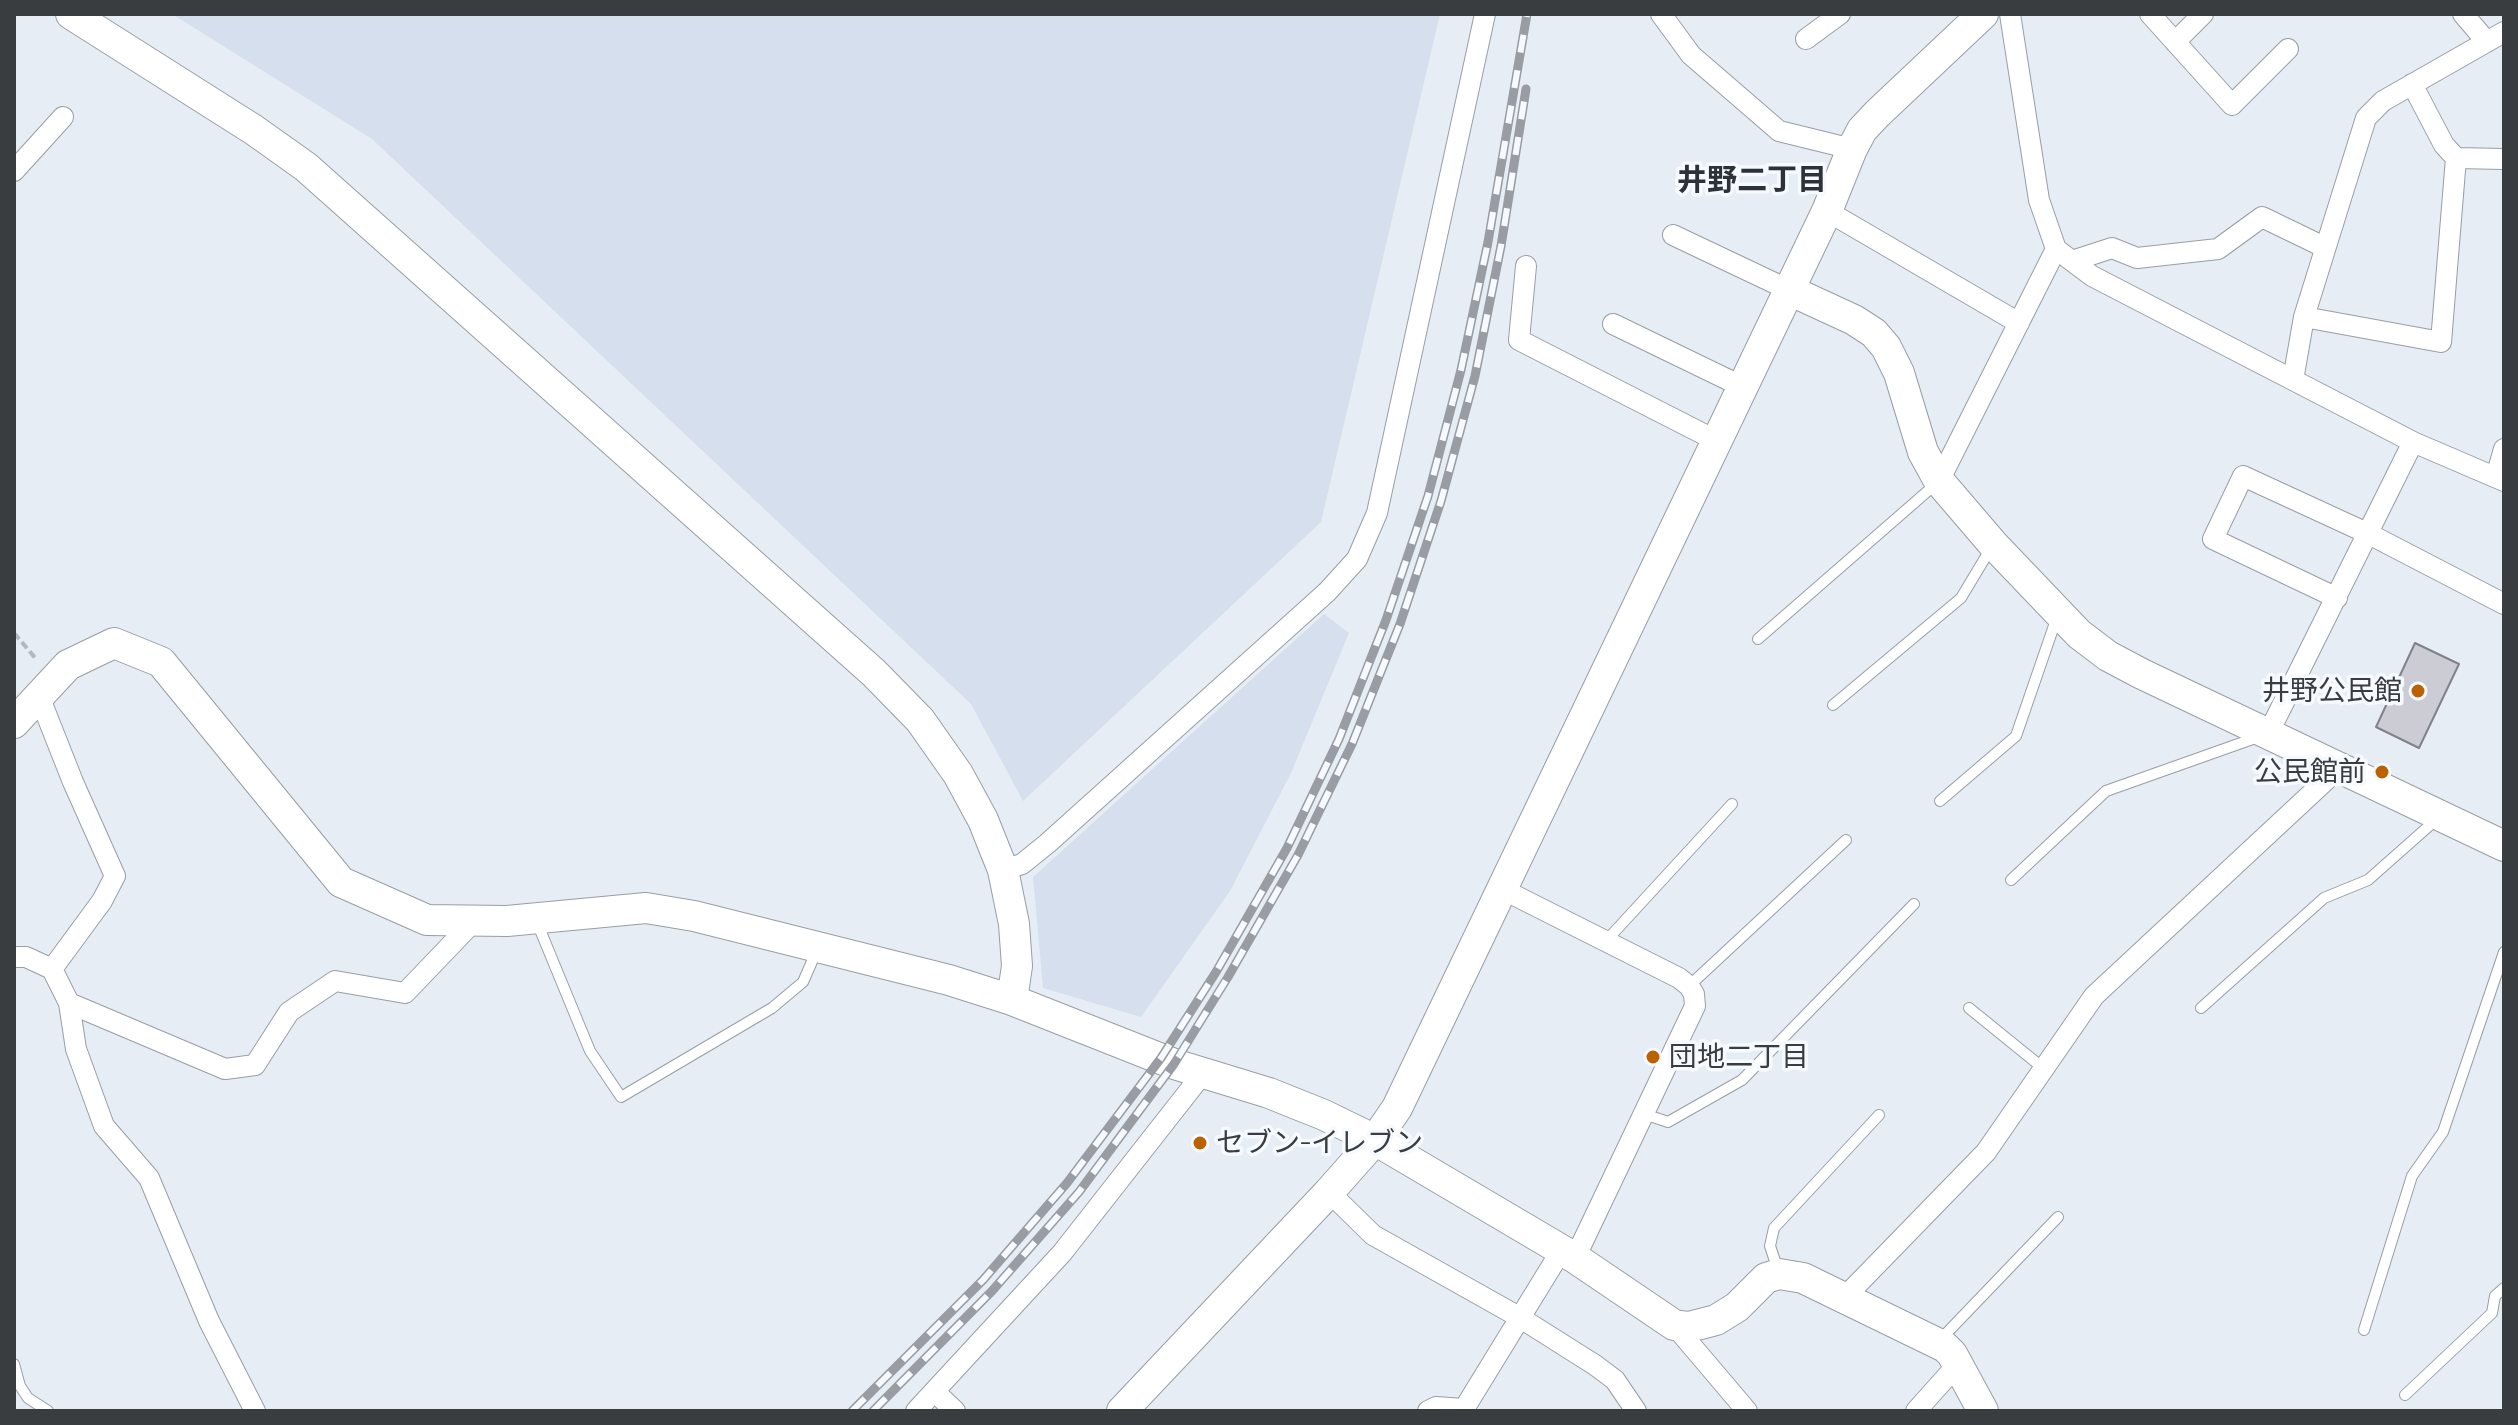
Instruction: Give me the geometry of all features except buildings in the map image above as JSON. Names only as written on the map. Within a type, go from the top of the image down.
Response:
[{"type":"street","points":[[71,14],[254,130],[306,167],[874,673],[920,720],[958,774],[983,820],[1003,870],[1014,924],[1017,966],[1012,1000]]},
{"type":"street","points":[[1003,870],[1022,864],[1048,843],[1327,592],[1357,559],[1377,513],[1485,14]]},
{"type":"street","points":[[1661,14],[1691,55],[1779,131],[1852,149]]},
{"type":"street","points":[[1806,39],[1840,14]]},
{"type":"street","points":[[1122,1411],[1329,1192],[1375,1140],[1397,1108],[1827,211],[1862,130],[1983,14]]},
{"type":"street","points":[[2010,14],[2039,200],[2064,255],[2092,276],[2413,442],[2500,479],[2504,449]]},
{"type":"street","points":[[2150,14],[2232,105],[2288,49]]},
{"type":"street","points":[[2175,42],[2203,14]]},
{"type":"street","points":[[2293,380],[2304,317],[2366,118],[2383,101],[2496,37],[2463,14]]},
{"type":"street","points":[[2412,84],[2444,145],[2456,158],[2504,159]]},
{"type":"street","points":[[14,171],[63,117]]},
{"type":"street","points":[[2304,317],[2441,342],[2456,158]]},
{"type":"street","points":[[1827,211],[2019,323]]},
{"type":"street","points":[[1939,481],[2019,323],[2064,255],[2112,248],[2137,258],[2218,249],[2262,217],[2324,247]]},
{"type":"street","points":[[1673,235],[1854,320],[1874,333],[1886,347],[1899,373],[1923,452],[1939,481],[1993,544],[2079,634],[2108,656],[2504,846]]},
{"type":"street","points":[[1526,266],[1519,340],[1717,441]]},
{"type":"street","points":[[1613,324],[1743,387]]},
{"type":"street","points":[[2268,734],[2413,442]]},
{"type":"street","points":[[2337,598],[2213,539],[2243,476],[2369,534],[2504,604]]},
{"type":"street","points":[[14,723],[68,665],[114,643],[161,662],[341,882],[427,920],[535,918],[646,908],[694,916],[949,980],[1012,1000],[1174,1064],[1269,1093],[1375,1140],[1568,1254],[1674,1325],[1747,1411]]},
{"type":"street","points":[[47,688],[73,782],[115,876],[102,901],[52,969]]},
{"type":"street","points":[[1844,1298],[1986,1152],[2094,996],[2339,768]]},
{"type":"street","points":[[1428,1411],[1436,1407],[1467,1410],[1519,1317],[1568,1254],[1644,1114],[1695,1006],[1694,994],[1689,986],[1502,889]]},
{"type":"street","points":[[69,1003],[225,1069],[255,1065],[289,1012],[335,981],[405,993],[475,920]]},
{"type":"street","points":[[14,957],[26,957],[52,969],[69,1003],[76,1049],[104,1126],[149,1178],[209,1321],[255,1411]]},
{"type":"street","points":[[916,1411],[1062,1253],[1204,1072]]},
{"type":"street","points":[[1329,1192],[1373,1235],[1519,1317],[1595,1365],[1615,1380],[1636,1411]]},
{"type":"street","points":[[1674,1325],[1689,1327],[1716,1320],[1737,1307],[1766,1278],[1779,1274],[1803,1278],[1938,1342],[1952,1354],[1983,1411]]},
{"type":"street","points":[[1916,1411],[1958,1364]]},
{"type":"street","points":[[935,1392],[955,1411]]},
{"type":"lane","points":[[1758,639],[1939,481]]},
{"type":"lane","points":[[1833,705],[1961,598],[1993,544]]},
{"type":"lane","points":[[1940,801],[2016,736],[2058,612]]},
{"type":"lane","points":[[2011,880],[2106,791],[2268,734]]},
{"type":"lane","points":[[1605,943],[1732,804]]},
{"type":"lane","points":[[2201,1008],[2324,898],[2368,880],[2440,816]]},
{"type":"lane","points":[[1689,986],[1846,840]]},
{"type":"lane","points":[[1644,1114],[1668,1122],[1742,1080],[1914,904]]},
{"type":"lane","points":[[535,918],[590,1051],[621,1097],[772,1008],[803,982],[818,947]]},
{"type":"lane","points":[[2364,1330],[2412,1176],[2443,1132],[2504,952]]},
{"type":"lane","points":[[1969,1008],[2043,1068]]},
{"type":"lane","points":[[1779,1274],[1770,1246],[1774,1228],[1879,1115]]},
{"type":"lane","points":[[1938,1342],[2058,1217]]},
{"type":"lane","points":[[2405,1395],[2492,1313],[2495,1296],[2504,1288]]},
{"type":"lane","points":[[14,1364],[20,1386],[28,1398],[48,1411]]},
{"type":"path","points":[[14,633],[47,688]]},
{"type":"shaded area","points":[[172,14],[1440,14],[1321,522],[1023,801],[971,704],[372,139]]},
{"type":"shaded area","points":[[1324,614],[1349,633],[1291,773],[1230,891],[1141,1017],[1043,988],[1033,877]]},
{"type":"railway","points":[[852,1411],[983,1280],[1067,1183],[1161,1058],[1216,972],[1287,848],[1339,739],[1386,620],[1428,496],[1461,370],[1488,242],[1527,14]]},
{"type":"railway","points":[[873,1411],[992,1291],[1079,1192],[1174,1064],[1298,855],[1352,744],[1400,624],[1441,501],[1475,376],[1501,246],[1526,89]]},
{"type":"place","name":"井野公民館","points":[[2418,691]]},
{"type":"place","name":"公民館前","points":[[2382,772]]},
{"type":"place","name":"団地二丁目","points":[[1653,1057]]},
{"type":"place","name":"セブン-イレブン","points":[[1200,1143]]},
{"type":"district","name":"井野二丁目","points":[[1752,180]]}]
